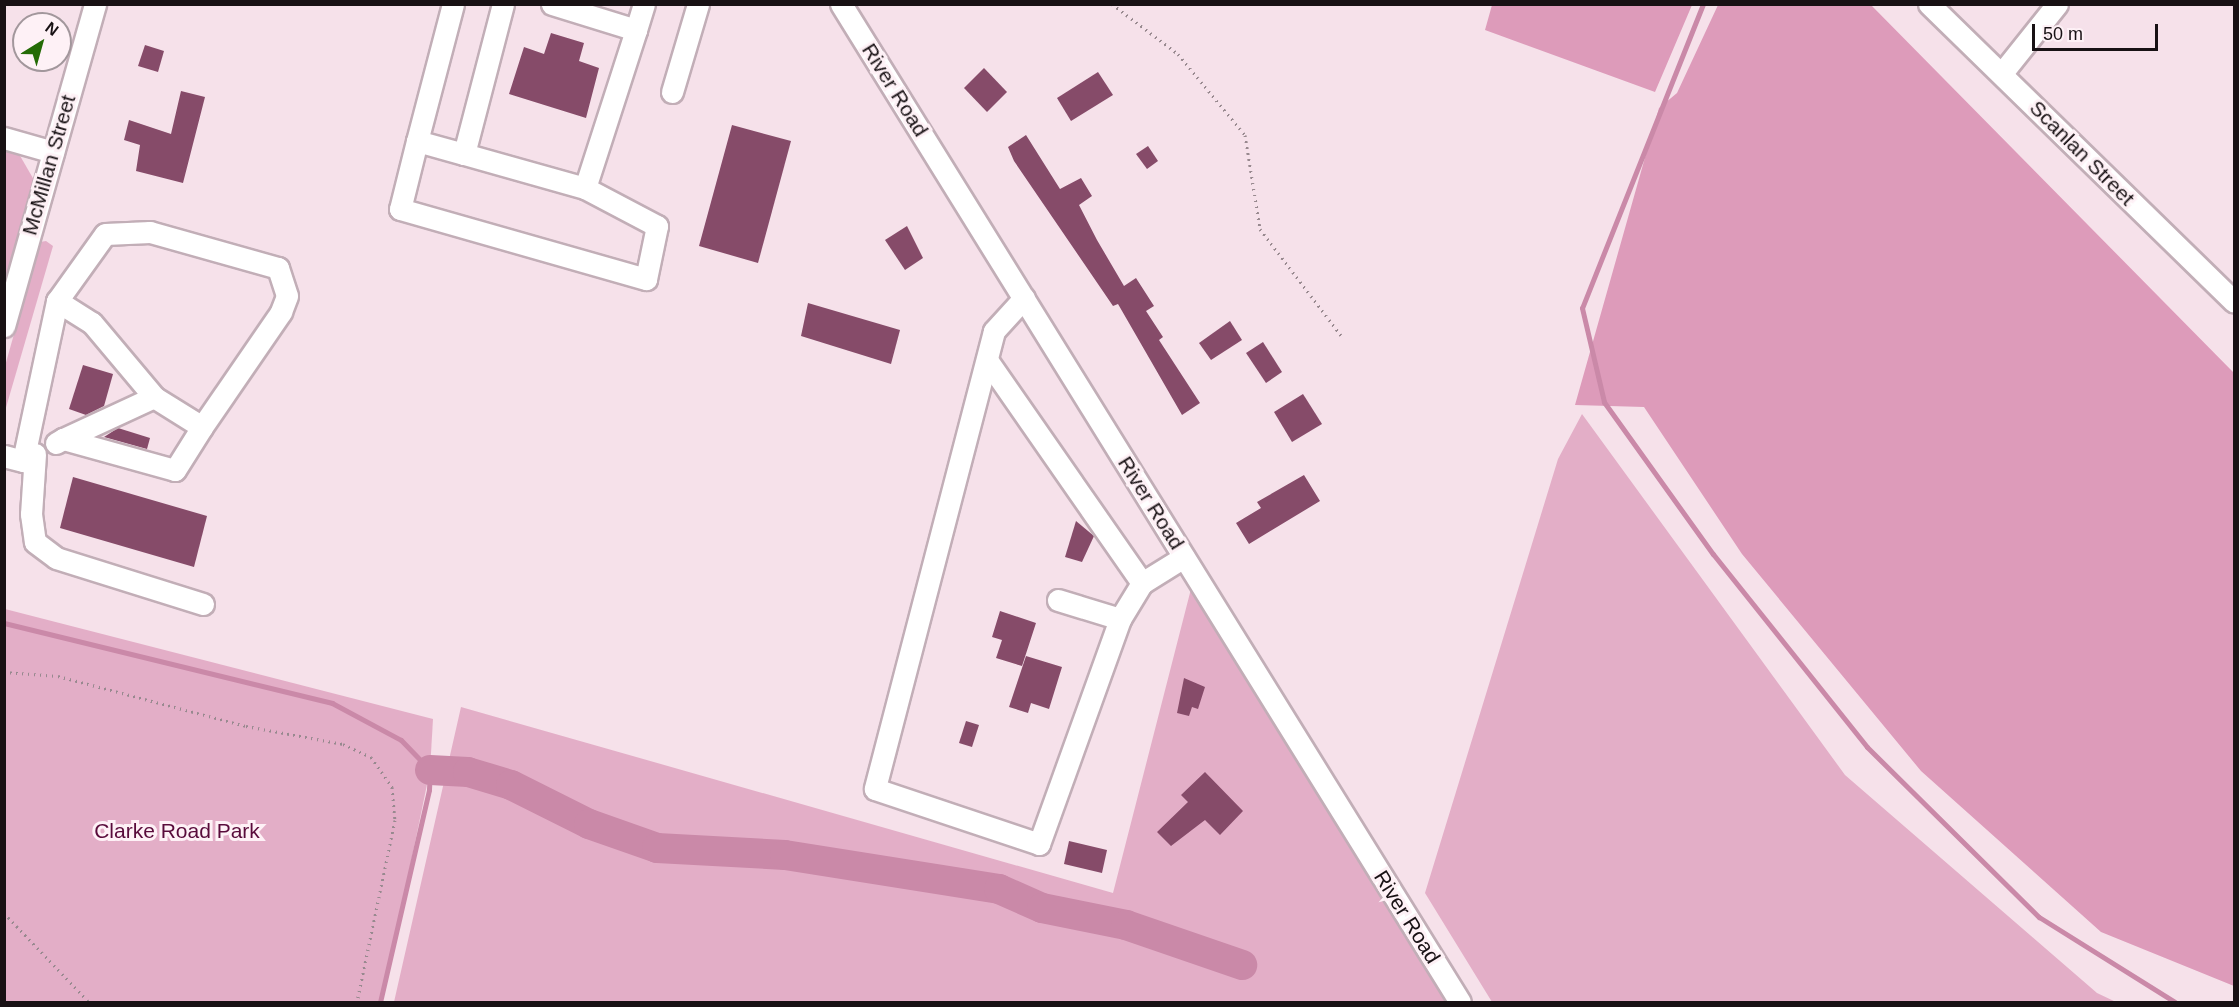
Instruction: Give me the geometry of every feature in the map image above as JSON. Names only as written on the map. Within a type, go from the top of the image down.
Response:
[{"type":"street","name":"McMillan Street","points":[[4,326],[95,4]]},
{"type":"street","points":[[417,141],[585,188],[657,226],[646,279],[400,209],[417,141],[453,4]]},
{"type":"street","points":[[464,154],[503,4]]},
{"type":"street","points":[[552,4],[636,30]]},
{"type":"street","points":[[585,188],[644,4]]},
{"type":"street","points":[[672,92],[698,4]]},
{"type":"street","name":"River Road","points":[[841,4],[1460,1002]]},
{"type":"street","name":"Scanlan Street","points":[[1929,4],[2235,302]]},
{"type":"street","points":[[2002,74],[2057,4]]},
{"type":"street","points":[[4,138],[53,152]]},
{"type":"street","points":[[63,439],[176,470],[281,312],[287,296],[278,268],[150,232],[105,234],[57,301],[21,457],[34,542],[56,558],[203,604]]},
{"type":"street","points":[[1024,298],[994,331],[875,789],[1039,844],[1120,619],[1142,583],[1184,557]]},
{"type":"street","points":[[57,301],[92,323],[154,397],[202,428]]},
{"type":"street","points":[[987,360],[1142,583]]},
{"type":"street","points":[[21,457],[154,397]]},
{"type":"street","points":[[1058,600],[1120,619]]},
{"type":"path","points":[[1112,4],[1178,54],[1245,135],[1260,230],[1343,339]]},
{"type":"path","points":[[4,672],[58,676],[246,726],[343,744],[371,757],[392,787],[395,820],[357,1002]]},
{"type":"path","points":[[4,914],[89,1002]]},
{"type":"green space","points":[[5,149],[19,154],[34,180],[5,287]]},
{"type":"green space","points":[[46,241],[53,246],[5,411],[5,366],[40,242]]},
{"type":"green space","points":[[1582,414],[1845,775],[2097,993],[2116,1002],[1492,1002],[1425,893],[1558,459]]},
{"type":"green space","points":[[1192,585],[1446,1002],[394,1002],[461,707],[1113,893]]},
{"type":"green space","name":"Clarke Road Park","points":[[5,609],[433,719],[430,770],[382,1002],[5,1002]]},
{"type":"shaded area","points":[[1492,4],[1692,5],[1655,92],[1485,30]]},
{"type":"shaded area","points":[[1718,5],[1871,5],[2234,373],[2234,986],[2101,932],[1921,771],[1742,554],[1644,407],[1575,405],[1659,108],[1677,93]]},
{"type":"building","points":[[551,33],[584,43],[579,61],[599,68],[586,118],[509,94],[524,47],[544,54]]},
{"type":"building","points":[[145,45],[164,51],[158,72],[138,66]]},
{"type":"building","points":[[984,68],[1007,92],[987,112],[964,88]]},
{"type":"building","points":[[1098,72],[1113,95],[1071,121],[1057,98]]},
{"type":"building","points":[[181,91],[205,97],[183,183],[136,171],[140,145],[124,140],[129,120],[171,134]]},
{"type":"building","points":[[732,125],[791,141],[758,263],[699,246]]},
{"type":"building","points":[[1026,135],[1060,189],[1081,178],[1092,196],[1079,205],[1097,240],[1124,286],[1136,278],[1154,306],[1146,311],[1163,337],[1159,340],[1200,403],[1182,415],[1118,304],[1113,306],[1014,161],[1008,147]]},
{"type":"building","points":[[1148,146],[1158,161],[1147,169],[1136,154]]},
{"type":"building","points":[[907,226],[923,258],[905,270],[885,240]]},
{"type":"building","points":[[808,303],[900,330],[891,364],[801,336]]},
{"type":"building","points":[[1230,321],[1242,340],[1211,360],[1199,343]]},
{"type":"building","points":[[1263,342],[1282,372],[1266,383],[1246,353]]},
{"type":"building","points":[[83,365],[113,374],[104,406],[86,415],[69,409]]},
{"type":"building","points":[[1303,394],[1322,424],[1292,442],[1274,412]]},
{"type":"building","points":[[118,428],[150,438],[147,449],[104,437]]},
{"type":"building","points":[[1304,475],[1320,501],[1249,544],[1236,523],[1261,508],[1257,502]]},
{"type":"building","points":[[73,477],[207,516],[194,567],[60,528]]},
{"type":"building","points":[[1076,521],[1094,536],[1082,562],[1065,557]]},
{"type":"building","points":[[1000,611],[1036,623],[1022,666],[996,658],[1002,640],[992,637]]},
{"type":"building","points":[[1026,656],[1062,667],[1049,709],[1031,703],[1028,713],[1009,707]]},
{"type":"building","points":[[1184,678],[1205,687],[1198,709],[1192,707],[1189,716],[1177,713]]},
{"type":"building","points":[[966,721],[979,725],[972,747],[959,743]]},
{"type":"building","points":[[1205,772],[1243,811],[1220,835],[1205,820],[1171,846],[1157,832],[1188,802],[1181,795]]},
{"type":"building","points":[[1069,841],[1107,850],[1102,873],[1064,864]]},
{"type":"waterway","points":[[1703,4],[1582,308],[1604,402],[1713,554],[1867,747],[2039,917],[2175,1002]]},
{"type":"waterway","points":[[4,623],[332,703],[401,740],[430,770],[429,790],[380,1002]]},
{"type":"waterway","points":[[430,770],[468,772],[511,785],[589,824],[657,848],[785,855],[999,889],[1042,908],[1126,925],[1242,965]]}]
